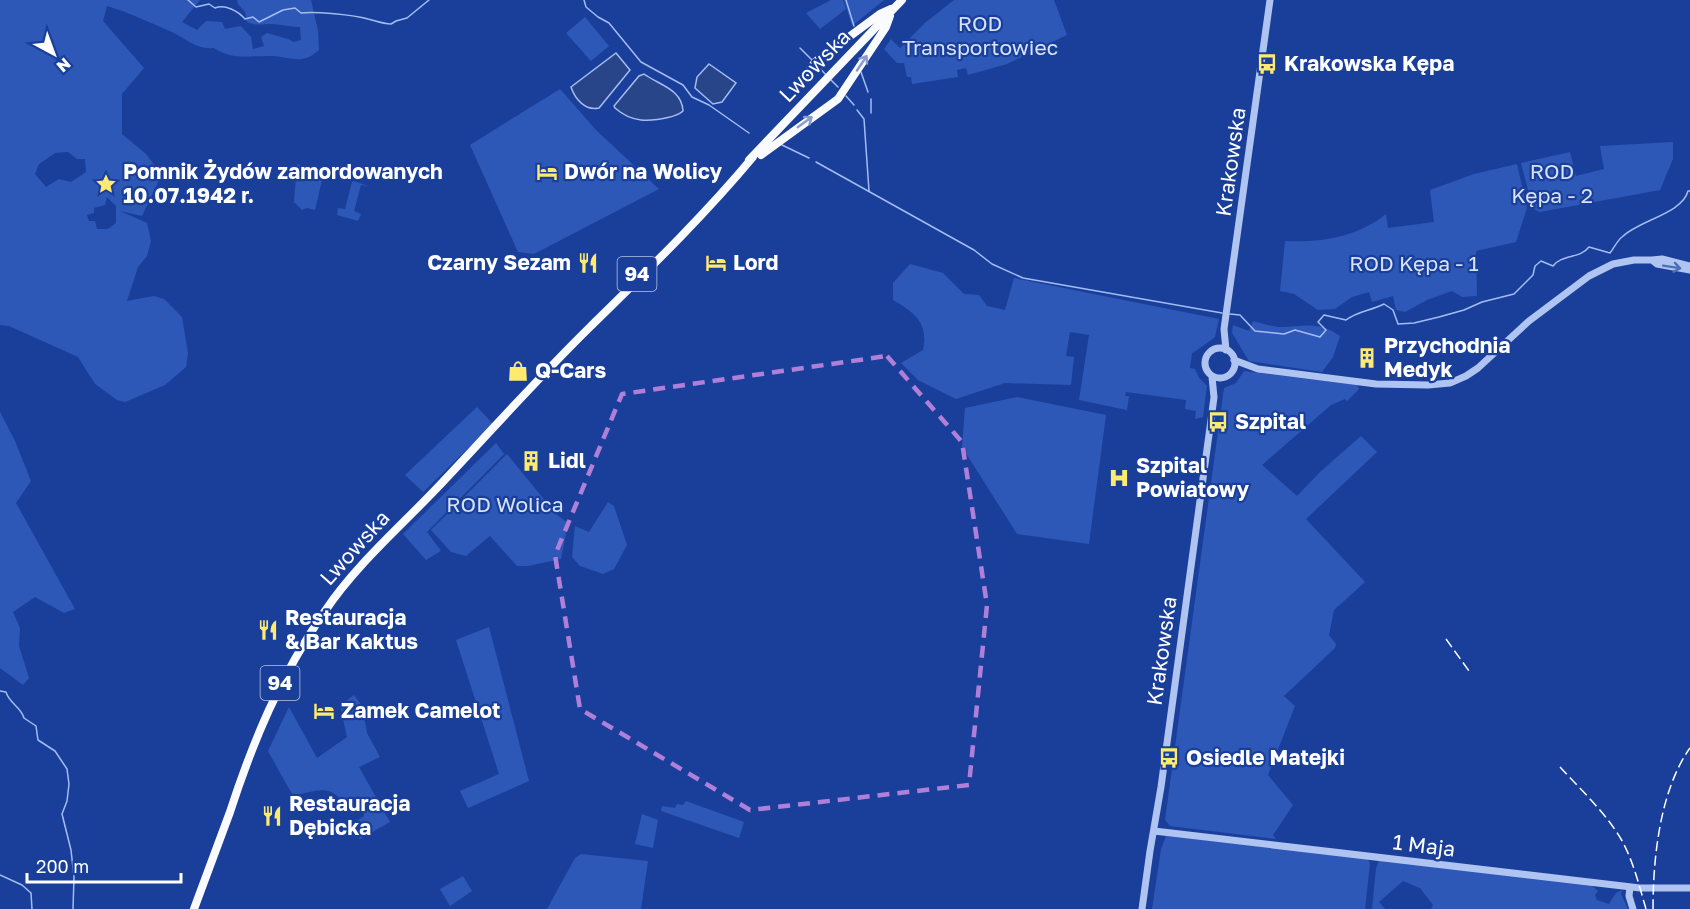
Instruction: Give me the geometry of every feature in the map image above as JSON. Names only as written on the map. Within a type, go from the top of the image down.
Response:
[{"type":"main road","name":"Lwowska","points":[[590,327],[686,222],[753,156],[897,6]]},
{"type":"main road","points":[[808,72],[810,67],[880,14],[897,6]]},
{"type":"main road","points":[[740,172],[773,145],[838,99],[886,27],[897,6]]},
{"type":"main road","name":"Lwowska","points":[[194,909],[258,730],[285,674],[326,609],[360,567],[590,327],[619,300],[753,156]]},
{"type":"street","name":"Krakowska","points":[[1226,350],[1224,329],[1226,313],[1270,0]]},
{"type":"street","points":[[1233,370],[1258,369],[1376,384],[1450,383],[1478,368],[1529,321],[1589,276],[1613,264],[1634,260],[1662,259],[1690,268]]},
{"type":"street","name":"Krakowska","points":[[1216,349],[1224,329]]},
{"type":"street","points":[[1234,360],[1233,370],[1223,378],[1212,376],[1207,372],[1205,362],[1208,354],[1216,349],[1226,350],[1234,360],[1258,369]]},
{"type":"street","name":"Krakowska","points":[[1142,909],[1214,398],[1212,376]]},
{"type":"street","name":"Krakowska","points":[[1214,398],[1223,378]]},
{"type":"street","name":"1 Maja","points":[[1154,831],[1653,890],[1690,888]]},
{"type":"street","points":[[1630,887],[1629,896],[1633,909]]},
{"type":"highlighted area","points":[[887,356],[962,442],[987,605],[969,785],[750,810],[580,709],[555,555],[622,394]]},
{"type":"green space","points":[[0,0],[200,0],[182,22],[197,30],[206,21],[222,22],[225,29],[241,26],[251,37],[253,49],[264,46],[261,37],[267,33],[294,42],[301,40],[300,27],[247,22],[245,12],[237,0],[311,0],[318,31],[319,50],[309,57],[299,59],[228,55],[214,48],[197,46],[172,32],[107,6],[103,21],[144,68],[122,94],[122,134],[146,154],[159,171],[157,179],[151,179],[159,180],[142,216],[120,211],[147,223],[151,241],[147,256],[138,267],[127,301],[154,296],[164,299],[182,317],[188,353],[186,367],[165,385],[125,402],[117,400],[95,384],[78,357],[9,326],[0,325]],"holes":[[[68,152],[77,159],[85,159],[86,172],[71,182],[59,179],[46,187],[35,174],[39,164],[55,153]],[[107,197],[116,206],[116,223],[108,229],[97,229],[95,221],[89,221],[87,215],[94,213],[94,208],[105,205]]]},
{"type":"green space","points":[[831,0],[843,0],[846,9],[820,29],[806,13]]},
{"type":"green space","points":[[844,0],[884,0],[852,26]]},
{"type":"green space","name":"ROD Transportowiec","points":[[954,0],[1054,0],[1067,35],[1007,64],[968,75],[966,68],[957,70],[958,77],[912,84],[911,77],[907,77],[904,63],[897,63],[884,49],[891,39],[900,48],[926,22]]},
{"type":"green space","points":[[585,17],[609,46],[591,61],[566,33]]},
{"type":"green space","points":[[560,89],[596,130],[659,189],[534,254],[518,252],[470,145]]},
{"type":"green space","name":"ROD Kępa - 2","points":[[1673,142],[1673,159],[1660,190],[1540,212],[1533,209],[1521,163],[1570,152],[1576,176],[1604,169],[1600,146]]},
{"type":"green space","points":[[297,164],[338,174],[336,179],[323,176],[315,210],[307,208],[302,210],[294,202]]},
{"type":"green space","name":"ROD Kępa - 1","points":[[1517,164],[1527,208],[1516,242],[1476,251],[1477,296],[1462,297],[1452,291],[1427,300],[1405,312],[1396,310],[1393,296],[1372,302],[1369,292],[1352,297],[1335,309],[1318,310],[1294,294],[1280,291],[1285,241],[1312,241],[1338,237],[1363,228],[1386,214],[1388,228],[1434,222],[1430,190],[1474,174]]},
{"type":"green space","points":[[354,181],[368,186],[361,185],[354,211],[361,214],[358,221],[337,215],[338,208],[345,209]]},
{"type":"green space","points":[[910,264],[943,273],[964,294],[979,295],[987,306],[1005,310],[1014,278],[1219,319],[1215,337],[1192,353],[1190,368],[1195,369],[1199,378],[1207,386],[1203,417],[1195,419],[1196,411],[1185,409],[1186,400],[1126,392],[1125,396],[1129,396],[1127,410],[1079,400],[1089,335],[1070,332],[1066,356],[1074,357],[1071,385],[1005,383],[956,399],[918,380],[901,363],[923,350],[922,325],[913,314],[893,300],[893,283]]},
{"type":"green space","points":[[1253,321],[1278,327],[1318,326],[1340,336],[1333,357],[1322,372],[1249,361],[1232,333],[1233,325],[1249,331]]},
{"type":"green space","points":[[1244,371],[1357,385],[1359,389],[1347,401],[1345,399],[1331,405],[1262,465],[1297,496],[1361,436],[1377,452],[1306,519],[1365,582],[1334,610],[1329,635],[1336,644],[1335,648],[1284,696],[1295,706],[1268,775],[1293,805],[1273,835],[1276,839],[1170,826],[1165,820],[1224,388],[1236,383]]},
{"type":"green space","points":[[1017,397],[1106,415],[1089,544],[1017,534],[962,447],[965,408]]},
{"type":"green space","points":[[477,407],[493,424],[423,492],[405,475]]},
{"type":"green space","points":[[0,412],[31,481],[16,503],[75,609],[64,613],[35,597],[13,612],[20,628],[19,646],[29,678],[23,685],[0,668]]},
{"type":"green space","points":[[496,443],[504,454],[427,532],[441,551],[426,560],[403,534]]},
{"type":"green space","name":"ROD Wolica","points":[[507,454],[556,514],[568,523],[561,559],[517,566],[490,536],[466,556],[451,552],[431,530]]},
{"type":"green space","name":"ROD Wolica","points":[[608,502],[614,506],[627,545],[614,569],[603,574],[580,566],[572,557],[575,526],[589,532]]},
{"type":"green space","points":[[489,627],[529,781],[468,808],[460,791],[499,774],[456,640]]},
{"type":"green space","points":[[354,695],[362,706],[367,733],[380,757],[359,767],[390,822],[360,839],[351,825],[364,816],[361,803],[346,808],[335,794],[323,790],[293,796],[268,751],[289,707],[317,758],[347,737],[340,705]]},
{"type":"green space","points":[[686,801],[744,822],[739,838],[661,811],[662,806],[675,808],[677,804],[683,805]]},
{"type":"green space","points":[[642,814],[658,820],[653,848],[635,844]]},
{"type":"green space","points":[[1166,836],[1367,858],[1370,863],[1365,909],[1152,909],[1161,849]]},
{"type":"green space","points":[[581,854],[648,861],[641,909],[547,909],[575,858]]},
{"type":"green space","points":[[1379,860],[1591,885],[1598,891],[1595,895],[1597,900],[1609,904],[1616,893],[1622,890],[1621,894],[1628,909],[1431,909],[1433,905],[1420,888],[1403,881],[1379,902],[1385,909],[1372,909]]},
{"type":"green space","points":[[463,876],[472,891],[450,906],[440,889]]},
{"type":"shaded area","points":[[616,53],[630,70],[599,108],[585,106],[575,96],[571,87]]},
{"type":"shaded area","points":[[709,64],[736,83],[722,102],[713,104],[695,88],[697,77]]},
{"type":"shaded area","points":[[644,74],[669,88],[679,97],[683,111],[670,117],[641,120],[621,113],[615,108],[614,106],[639,76]]},
{"type":"waterway","points":[[188,0],[196,7],[209,4],[215,8],[227,8],[239,13],[245,19],[253,17],[259,22],[283,10],[295,8],[301,13],[344,15],[391,24],[407,18],[429,0]]},
{"type":"waterway","points":[[584,0],[586,7],[609,23],[641,62],[683,85],[692,97],[709,105],[749,133]]},
{"type":"waterway","points":[[846,0],[854,26]]},
{"type":"waterway","points":[[800,48],[812,60]]},
{"type":"waterway","points":[[817,65],[826,75]]},
{"type":"waterway","points":[[861,72],[868,92]]},
{"type":"waterway","points":[[831,80],[838,87]]},
{"type":"waterway","points":[[846,96],[854,105]]},
{"type":"waterway","points":[[871,99],[871,113]]},
{"type":"waterway","points":[[857,110],[864,119],[869,191]]},
{"type":"waterway","points":[[782,145],[809,158]]},
{"type":"waterway","points":[[816,162],[974,250],[992,264],[1023,278],[1222,313]]},
{"type":"waterway","points":[[1230,314],[1240,315],[1255,331],[1284,334],[1295,330],[1320,337],[1326,330],[1318,322],[1324,315],[1346,320],[1384,304],[1393,310],[1398,324],[1439,317],[1514,294],[1533,275],[1535,266],[1541,261],[1553,266],[1589,247],[1610,253],[1629,231],[1678,206],[1690,191]]},
{"type":"waterway","points":[[0,691],[6,692],[24,718],[36,726],[38,740],[55,751],[67,769],[69,784],[67,801],[62,814],[71,850],[74,877],[73,909]]},
{"type":"waterway","points":[[0,875],[22,885],[31,893],[32,909]]},
{"type":"railway","points":[[1446,639],[1469,671]]},
{"type":"railway","points":[[1653,909],[1660,825],[1672,784],[1690,748]]},
{"type":"railway","points":[[1560,767],[1615,829],[1632,864],[1646,909]]},
{"type":"place","name":"Krakowska Kępa","points":[[1267,64]]},
{"type":"place","name":"Dwór na Wolicy","points":[[547,172]]},
{"type":"place","name":"Pomnik Żydów zamordowanych 10.07.1942 r.","points":[[106,184]]},
{"type":"place","name":"Czarny Sezam","points":[[588,263]]},
{"type":"place","name":"Lord","points":[[716,263]]},
{"type":"place","name":"Przychodnia Medyk","points":[[1367,358]]},
{"type":"place","name":"Q-Cars","points":[[518,371]]},
{"type":"place","name":"Szpital","points":[[1218,422]]},
{"type":"place","name":"Lidl","points":[[531,461]]},
{"type":"place","name":"Szpital Powiatowy","points":[[1119,478]]},
{"type":"place","name":"Restauracja & Bar Kaktus","points":[[268,630]]},
{"type":"place","name":"Zamek Camelot","points":[[324,711]]},
{"type":"place","name":"Osiedle Matejki","points":[[1169,758]]},
{"type":"place","name":"Restauracja Dębicka","points":[[272,816]]}]
